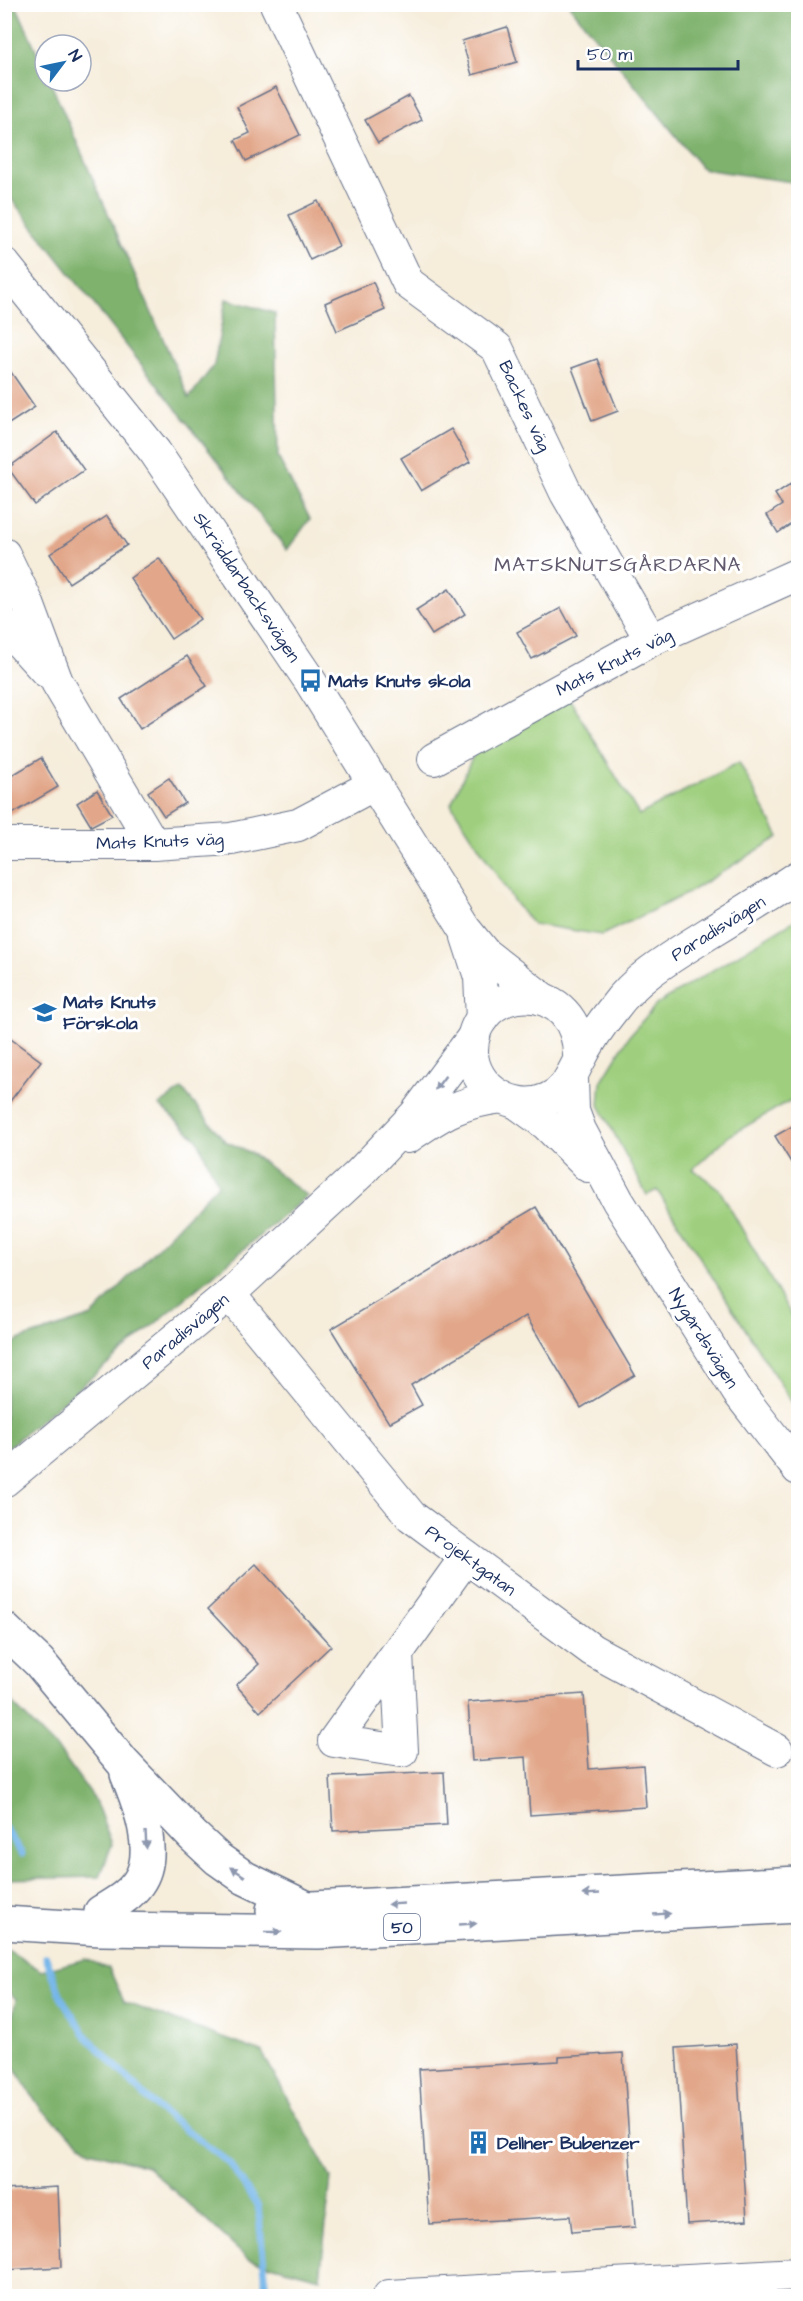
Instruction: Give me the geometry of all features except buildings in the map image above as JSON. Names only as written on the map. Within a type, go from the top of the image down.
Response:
[{"type":"highway","points":[[4,1609],[39,1662],[124,1764],[218,1859],[264,1888],[308,1909]]},
{"type":"highway","points":[[4,1629],[39,1662]]},
{"type":"highway","points":[[101,1912],[122,1899],[140,1882],[146,1859],[145,1827],[124,1764]]},
{"type":"highway","name":"50","points":[[4,1906],[101,1912],[238,1912],[798,1883]]},
{"type":"highway","name":"50","points":[[4,1923],[101,1929],[318,1932],[798,1906]]},
{"type":"street","name":"Backes väg","points":[[276,4],[408,283],[497,348],[566,493],[651,640]]},
{"type":"street","name":"Skräddarbacksvägen","points":[[4,264],[155,452],[310,681],[464,928],[485,954],[548,1001]]},
{"type":"street","points":[[4,554],[28,604],[57,682],[153,844]]},
{"type":"street","name":"Mats Knuts väg","points":[[434,759],[651,640],[798,574]]},
{"type":"street","points":[[4,625],[57,682]]},
{"type":"street","name":"Mats Knuts väg","points":[[4,844],[153,844],[231,839],[298,825],[375,784]]},
{"type":"street","name":"Paradisvägen","points":[[575,1069],[615,1006],[639,981],[661,963],[798,877]]},
{"type":"street","name":"Skräddarbacksvägen","points":[[464,928],[480,977],[478,1028]]},
{"type":"street","name":"Paradisvägen","points":[[548,1001],[594,1002],[639,981]]},
{"type":"street","points":[[526,996],[548,1001],[565,1013],[575,1027],[579,1044],[575,1069],[562,1090],[549,1099],[533,1103],[509,1100],[486,1086],[477,1071],[472,1054],[478,1028],[494,1007],[509,999],[526,996]]},
{"type":"street","name":"Paradisvägen","points":[[4,1481],[230,1294],[360,1174],[415,1116],[478,1028]]},
{"type":"street","name":"Nygårdsvägen","points":[[575,1069],[573,1111],[580,1130],[618,1201],[738,1392],[798,1469]]},
{"type":"street","name":"Paradisvägen","points":[[360,1174],[437,1117],[464,1103],[509,1100]]},
{"type":"street","name":"Nygårdsvägen","points":[[509,1100],[546,1124],[618,1201]]},
{"type":"street","name":"Projektgatan","points":[[230,1294],[411,1516],[592,1650],[777,1750]]},
{"type":"street","points":[[397,1654],[466,1557]]},
{"type":"street","points":[[389,2296],[798,2274]]},
{"type":"green space","points":[[5,4],[16,5],[33,43],[33,93],[55,93],[189,398],[214,365],[226,299],[275,313],[278,457],[310,519],[287,550],[5,191]]},
{"type":"green space","points":[[569,5],[798,5],[798,183],[703,169]]},
{"type":"green space","points":[[569,698],[639,815],[739,762],[779,837],[686,894],[602,935],[533,924],[515,903],[451,804],[474,754]]},
{"type":"green space","points":[[798,918],[798,1096],[729,1136],[693,1169],[719,1189],[798,1327],[798,1412],[657,1190],[647,1195],[599,1105],[601,1082],[629,1036],[657,1004]]},
{"type":"green space","points":[[182,1089],[225,1141],[251,1153],[307,1196],[5,1450],[5,1351],[18,1340],[92,1316],[218,1184],[197,1139],[159,1105]]},
{"type":"green space","points":[[5,1696],[62,1754],[95,1800],[112,1844],[100,1877],[5,1879]]},
{"type":"green space","points":[[4,1948],[42,1971],[85,1959],[109,1968],[124,2002],[262,2052],[331,2178],[320,2278],[248,2259],[147,2166],[90,2151],[41,2109],[5,2054],[16,1999],[5,1989]]},
{"type":"waterway","points":[[4,1827],[22,1854]]},
{"type":"waterway","points":[[46,1957],[62,1999],[87,2037],[157,2108],[228,2162],[258,2206],[265,2296]]},
{"type":"place","name":"Mats Knuts skola","points":[[310,681]]},
{"type":"place","name":"Mats Knuts Förskola","points":[[45,1012]]},
{"type":"place","name":"Dellner Bubenzer","points":[[479,2143]]},
{"type":"district","name":"MATSKNUTSGÅRDARNA","points":[[618,564]]}]
